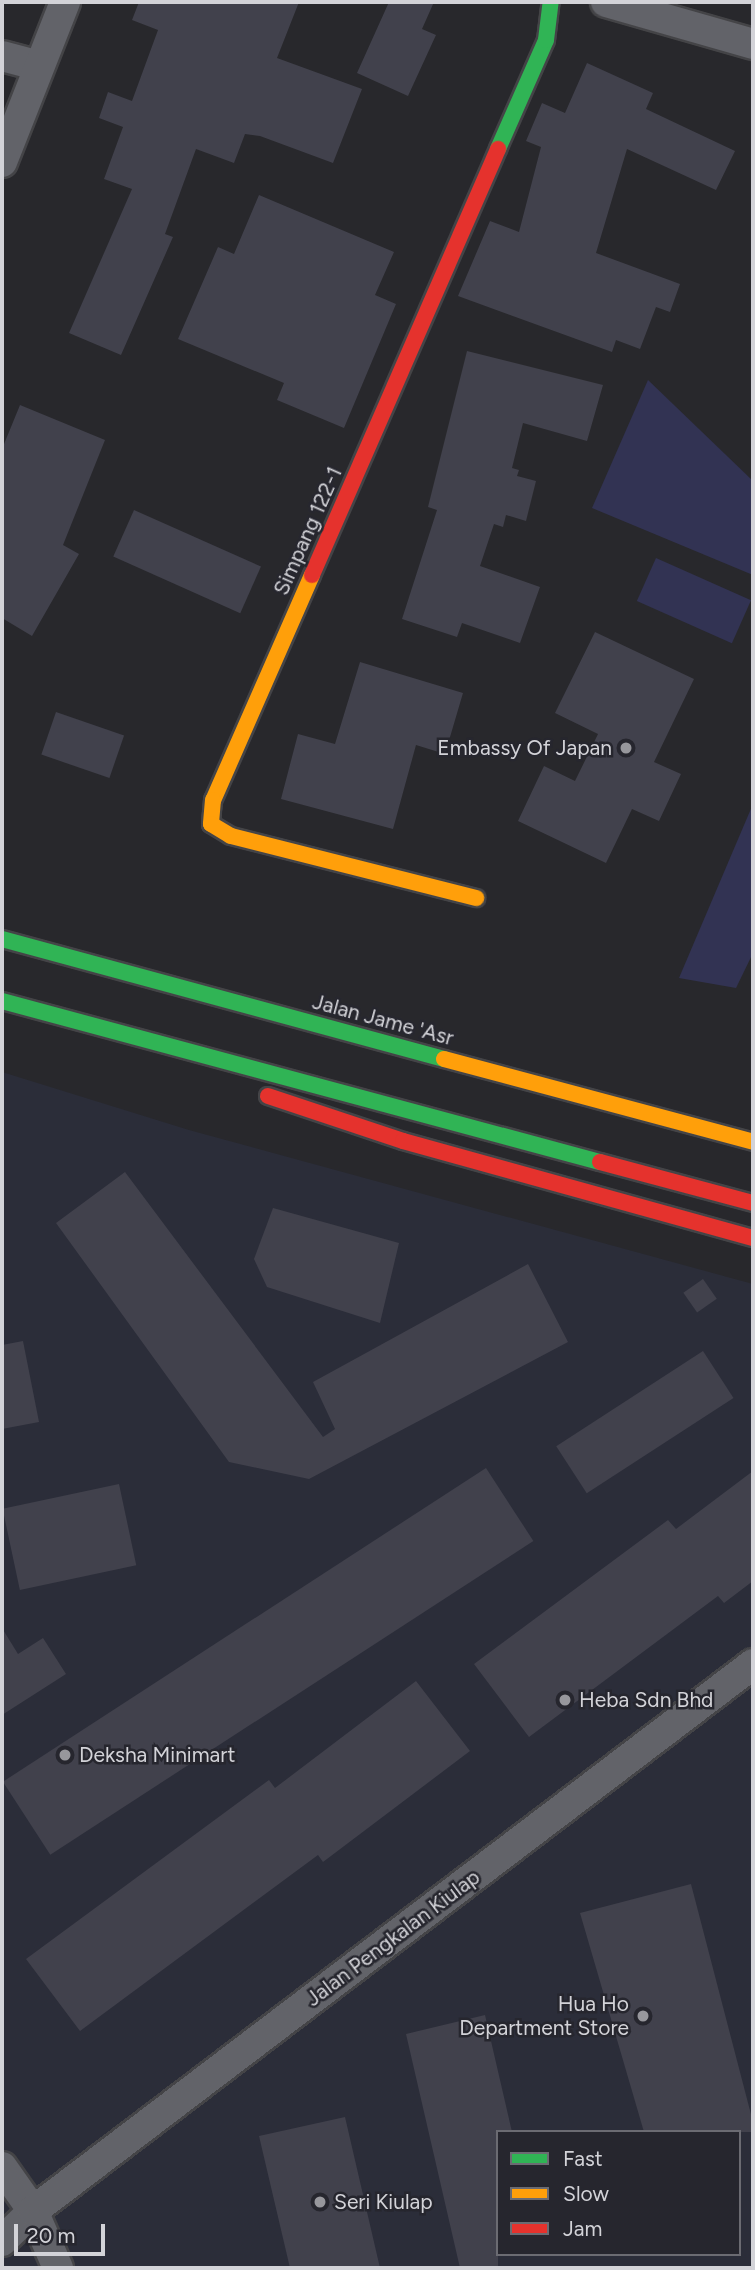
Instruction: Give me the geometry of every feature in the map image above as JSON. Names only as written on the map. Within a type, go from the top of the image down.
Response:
[{"type":"main road","name":"Simpang 122-1","points":[[476,898],[231,836],[211,824],[213,800],[546,40],[551,2]]},
{"type":"main road","name":"Jalan Jame 'Asr","points":[[2,939],[753,1142]]},
{"type":"main road","points":[[2,1001],[753,1203]]},
{"type":"main road","points":[[38,1011],[228,1081]]},
{"type":"main road","points":[[254,1091],[403,1142],[753,1238]]},
{"type":"street","points":[[2,162],[65,2]]},
{"type":"street","points":[[606,2],[753,44]]},
{"type":"street","points":[[2,56],[38,65]]},
{"type":"street","name":"Jalan Pengkalan Kiulap","points":[[2,2241],[33,2211],[753,1664]]},
{"type":"street","points":[[2,2167],[33,2211],[58,2268]]},
{"type":"shaded area","points":[[648,380],[753,481],[753,575],[592,508]]},
{"type":"shaded area","points":[[656,558],[751,600],[732,643],[637,601]]},
{"type":"shaded area","points":[[753,804],[753,953],[736,988],[679,978]]},
{"type":"shaded area","points":[[2,1072],[189,1130],[753,1284],[753,2268],[2,2268]]},
{"type":"building","points":[[139,2],[299,2],[277,58],[362,89],[333,163],[260,136],[245,134],[234,163],[196,149],[165,234],[173,237],[121,355],[69,333],[132,189],[104,179],[123,127],[99,118],[108,92],[132,101],[158,30],[132,20]]},
{"type":"building","points":[[389,2],[434,2],[422,29],[436,35],[408,96],[357,73]]},
{"type":"building","points":[[587,63],[653,93],[646,109],[735,151],[716,190],[627,149],[596,253],[680,284],[670,312],[656,307],[640,349],[616,340],[612,352],[458,296],[490,221],[519,232],[541,147],[526,141],[542,103],[565,113]]},
{"type":"building","points":[[259,195],[394,252],[375,295],[396,304],[344,428],[277,400],[284,383],[178,339],[218,247],[234,254]]},
{"type":"building","points":[[467,351],[603,385],[587,441],[523,423],[512,468],[519,470],[517,476],[536,481],[526,521],[506,515],[503,527],[494,524],[480,566],[540,587],[520,643],[462,623],[457,637],[402,619],[437,510],[428,507]]},
{"type":"building","points":[[20,405],[105,440],[63,545],[79,554],[32,636],[2,618],[2,449]]},
{"type":"building","points":[[134,510],[261,567],[240,613],[113,557]]},
{"type":"building","name":"Embassy Of Japan","points":[[595,632],[694,679],[654,762],[681,774],[659,821],[632,809],[606,863],[518,821],[544,766],[575,781],[598,734],[555,713]]},
{"type":"building","points":[[360,662],[463,693],[445,754],[416,745],[393,829],[281,799],[298,734],[335,744]]},
{"type":"building","points":[[56,712],[124,735],[109,778],[41,755]]},
{"type":"building","points":[[125,1172],[323,1437],[335,1429],[313,1382],[528,1264],[568,1342],[309,1479],[229,1462],[56,1223]]},
{"type":"building","points":[[273,1208],[399,1243],[380,1323],[267,1287],[254,1259]]},
{"type":"building","points":[[703,1279],[717,1299],[697,1312],[683,1293]]},
{"type":"building","points":[[23,1341],[39,1422],[2,1429],[2,1345]]},
{"type":"building","points":[[703,1351],[733,1398],[587,1493],[556,1446]]},
{"type":"building","points":[[486,1468],[533,1541],[50,1855],[3,1782]]},
{"type":"building","points":[[753,1471],[753,1581],[724,1603],[718,1596],[529,1737],[474,1664],[668,1520],[676,1529]]},
{"type":"building","points":[[119,1484],[136,1565],[20,1590],[3,1509]]},
{"type":"building","points":[[2,1628],[18,1654],[43,1638],[66,1674],[2,1715]]},
{"type":"building","points":[[416,1681],[470,1751],[323,1862],[318,1855],[80,2031],[26,1959],[269,1780],[275,1788]]},
{"type":"building","points":[[691,1884],[753,2122],[753,2132],[643,2130],[580,1913]]},
{"type":"building","points":[[485,2015],[512,2130],[496,2130],[498,2268],[460,2268],[406,2034]]},
{"type":"building","name":"Seri Kiulap","points":[[345,2117],[380,2268],[290,2268],[259,2136]]},
{"type":"traffic: fast","points":[[498,149],[546,40],[551,2]]},
{"type":"traffic: fast","points":[[2,939],[444,1059]]},
{"type":"traffic: fast","points":[[2,1001],[600,1162]]},
{"type":"traffic: slow","points":[[312,575],[213,800],[211,824],[231,836],[476,898]]},
{"type":"traffic: slow","points":[[444,1059],[753,1142]]},
{"type":"traffic: jam","points":[[312,575],[498,149]]},
{"type":"traffic: jam","points":[[268,1096],[403,1141],[753,1238]]},
{"type":"traffic: jam","points":[[600,1162],[753,1203]]},
{"type":"place","name":"Embassy Of Japan","points":[[626,748]]},
{"type":"place","name":"Heba Sdn Bhd","points":[[565,1700]]},
{"type":"place","name":"Deksha Minimart","points":[[65,1755]]},
{"type":"place","name":"Hua Ho Department Store","points":[[643,2016]]},
{"type":"place","name":"Seri Kiulap","points":[[320,2202]]}]
